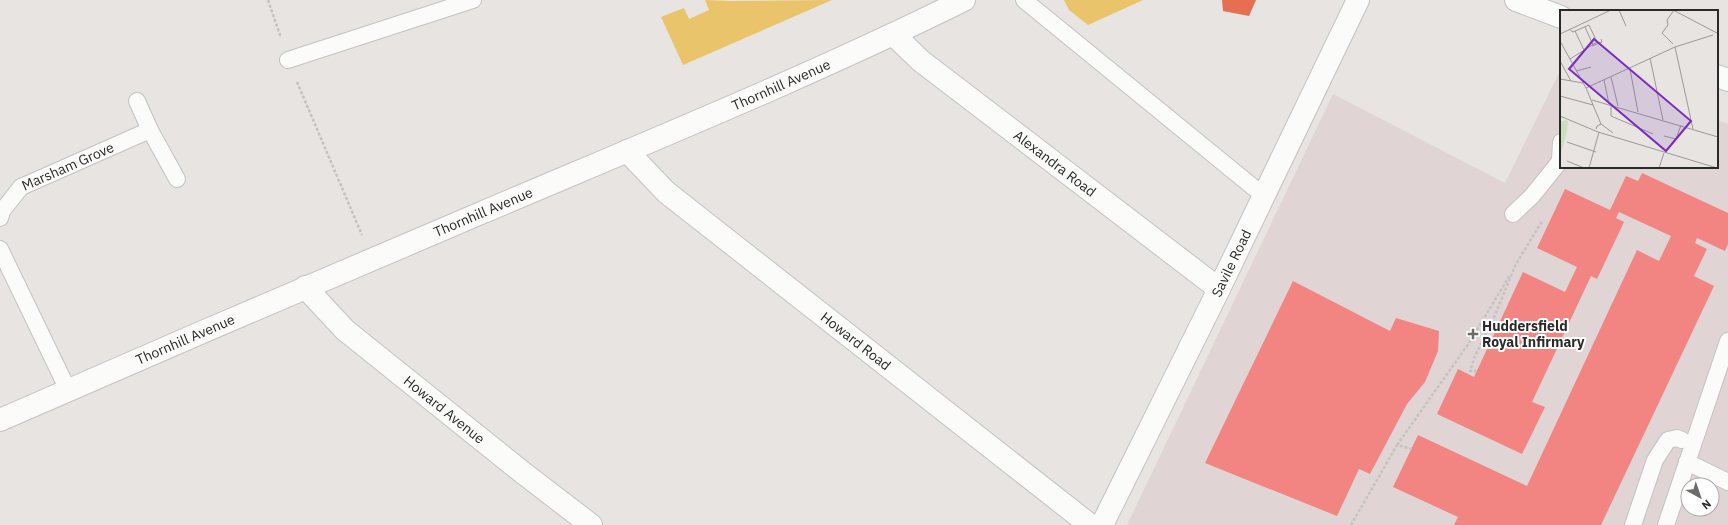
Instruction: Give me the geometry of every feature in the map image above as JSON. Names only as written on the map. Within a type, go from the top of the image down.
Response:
[{"type":"street","name":"Thornhill Avenue","points":[[0,420],[372,258],[627,151],[894,35],[964,0]]},
{"type":"street","name":"Savile Road","points":[[1102,525],[1219,289],[1358,0]]},
{"type":"street","points":[[1516,0],[1560,17]]},
{"type":"street","name":"Alexandra Road","points":[[894,35],[921,60],[1219,289]]},
{"type":"street","points":[[1718,76],[1728,80]]},
{"type":"street","name":"Howard Road","points":[[627,151],[666,192],[1090,525]]},
{"type":"street","name":"Howard Avenue","points":[[305,287],[345,330],[522,472],[591,525]]},
{"type":"lane","points":[[288,60],[473,0]]},
{"type":"lane","points":[[1024,0],[1264,196]]},
{"type":"lane","points":[[137,100],[150,130],[177,179]]},
{"type":"lane","name":"Marsham Grove","points":[[0,218],[2,211],[21,187],[150,130]]},
{"type":"lane","points":[[1513,214],[1532,196],[1560,161]]},
{"type":"lane","points":[[0,249],[68,390]]},
{"type":"lane","points":[[1666,525],[1728,341]]},
{"type":"lane","points":[[1633,525],[1655,460],[1668,440],[1677,438],[1682,440]]},
{"type":"lane","points":[[1687,462],[1728,482]]},
{"type":"path","points":[[268,0],[288,60],[372,258]]},
{"type":"path","points":[[1351,525],[1397,445],[1469,343],[1546,214]]},
{"type":"path","points":[[1477,371],[1470,371],[1475,356],[1495,315],[1515,266]]},
{"type":"path","points":[[1397,445],[1412,448]]},
{"type":"shaded area","name":"Huddersfield Royal Infirmary","points":[[1560,71],[1560,168],[1718,168],[1718,120],[1728,124],[1728,525],[1127,525],[1333,94],[1505,183]]},
{"type":"building: Homes","points":[[705,0],[832,0],[683,65],[661,17],[684,8],[689,19],[709,10]]},
{"type":"building: Homes","points":[[1064,0],[1143,0],[1088,25],[1069,10]]},
{"type":"building: Shops","points":[[1222,0],[1256,0],[1249,16],[1223,11]]},
{"type":"building: Health","points":[[1642,173],[1728,213],[1728,244],[1725,251],[1697,238],[1695,243],[1707,249],[1694,276],[1714,286],[1601,525],[1454,525],[1458,517],[1393,487],[1418,435],[1527,486],[1637,250],[1659,261],[1671,236],[1619,212],[1616,218],[1624,222],[1597,279],[1591,276],[1532,402],[1545,407],[1522,454],[1437,414],[1458,369],[1474,377],[1523,272],[1565,292],[1577,267],[1537,248],[1565,189],[1610,210],[1626,176],[1638,181]]},
{"type":"building: Health","points":[[1293,281],[1390,331],[1396,318],[1439,331],[1438,351],[1425,382],[1407,404],[1370,474],[1359,469],[1337,516],[1205,463]]},
{"type":"place","name":"Huddersfield Royal Infirmary","points":[[1473,334]]}]
